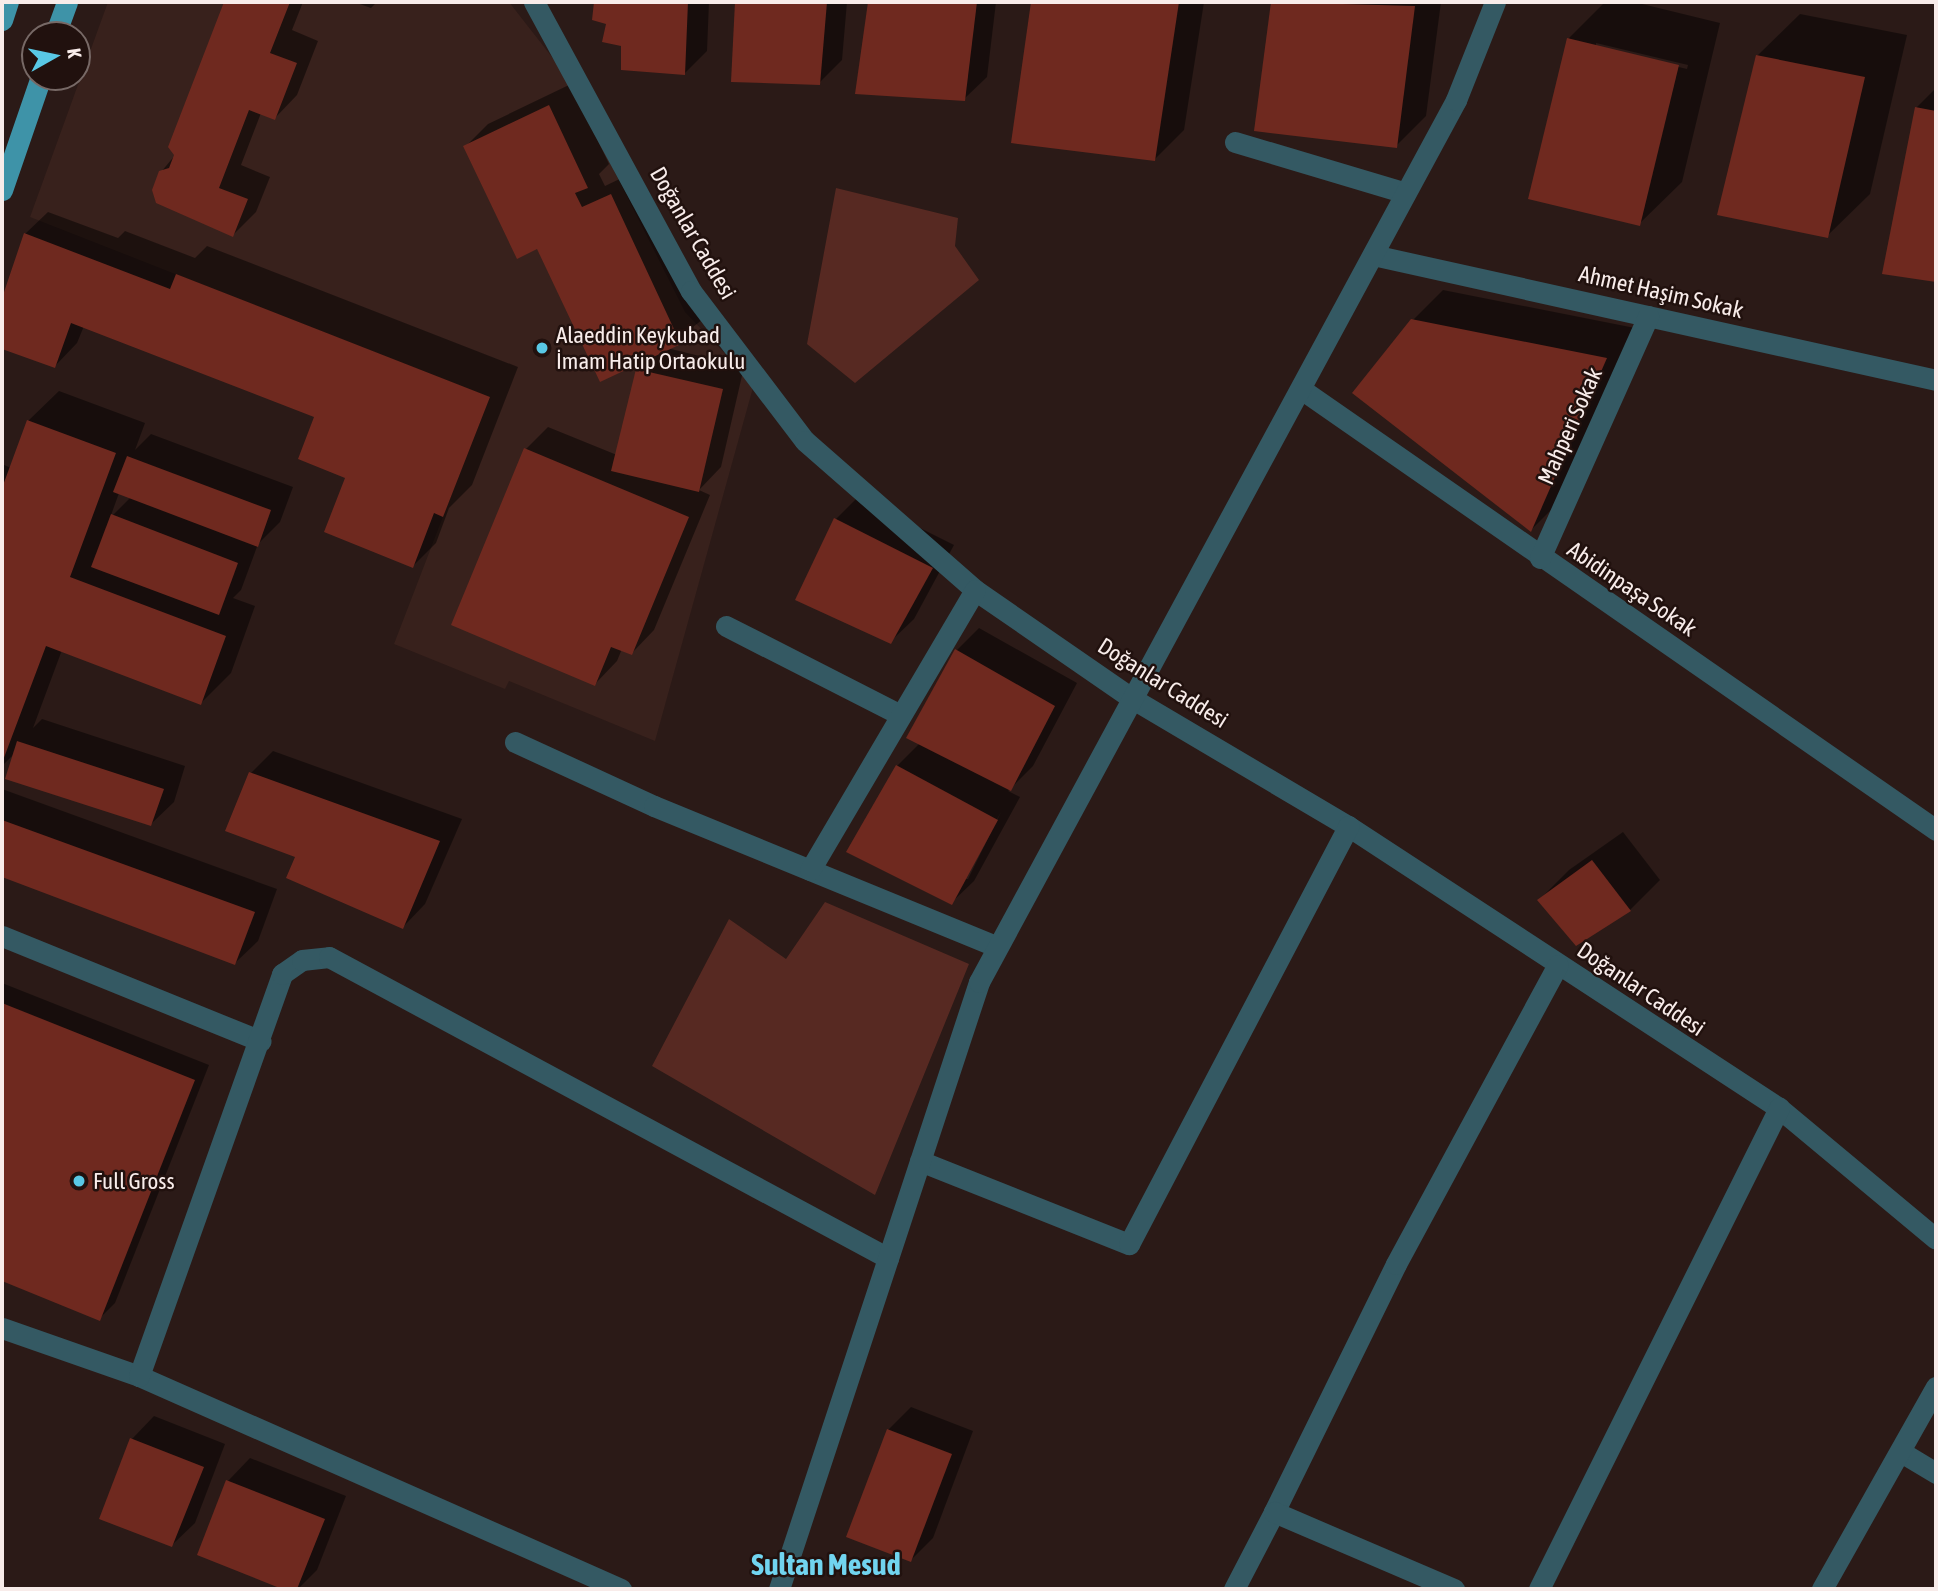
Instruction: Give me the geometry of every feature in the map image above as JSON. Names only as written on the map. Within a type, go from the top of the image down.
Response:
[{"type":"main road","points":[[2,20],[8,2]]},
{"type":"main road","points":[[60,21],[67,2]]},
{"type":"main road","points":[[2,190],[36,91]]},
{"type":"street","name":"Doğanlar Caddesi","points":[[534,2],[691,291],[805,441],[975,590],[1133,699],[1348,826],[1779,1108],[1936,1239]]},
{"type":"street","points":[[779,1589],[979,982],[1456,100],[1495,2]]},
{"type":"street","points":[[1235,142],[1406,193]]},
{"type":"street","name":"Ahmet Haşim Sokak","points":[[1373,254],[1936,380]]},
{"type":"street","name":"Mahperi Sokak","points":[[1539,558],[1648,316]]},
{"type":"street","name":"Abidinpaşa Sokak","points":[[1301,389],[1430,474],[1539,558],[1936,830]]},
{"type":"street","points":[[810,870],[975,590]]},
{"type":"street","points":[[726,626],[901,715]]},
{"type":"street","points":[[515,742],[810,870],[997,947]]},
{"type":"street","points":[[919,1161],[1129,1244],[1348,826]]},
{"type":"street","points":[[2,936],[260,1041]]},
{"type":"street","points":[[139,1376],[282,974],[302,960],[329,957],[888,1258]]},
{"type":"street","points":[[1234,1589],[1275,1512],[1396,1264],[1558,965]]},
{"type":"street","points":[[1539,1589],[1779,1108]]},
{"type":"street","points":[[2,1328],[139,1376],[621,1589]]},
{"type":"street","points":[[1822,1589],[1936,1387]]},
{"type":"street","points":[[1901,1452],[1936,1473]]},
{"type":"street","points":[[1275,1512],[1454,1589]]},
{"type":"shaded area","name":"Alaeddin Keykubad İmam Hatip Ortaokulu","points":[[108,2],[509,2],[566,75],[685,312],[754,384],[655,741],[509,681],[505,689],[394,644],[489,397],[30,217],[76,91],[91,91],[91,49]]},
{"type":"shaded area","points":[[836,188],[958,218],[955,246],[979,280],[855,383],[807,344]]},
{"type":"shaded area","points":[[825,902],[969,964],[875,1195],[652,1066],[729,919],[786,959]]},
{"type":"building","points":[[224,2],[290,2],[270,53],[297,63],[275,120],[249,110],[219,188],[248,199],[233,237],[156,203],[152,190],[159,171],[169,168],[174,155],[168,147]]},
{"type":"building","points":[[594,2],[688,2],[685,75],[621,70],[621,46],[602,42],[606,24],[592,20]]},
{"type":"building","points":[[735,2],[827,2],[820,85],[731,82]]},
{"type":"building","points":[[868,2],[977,2],[965,101],[855,94]]},
{"type":"building","points":[[1031,2],[1179,2],[1155,161],[1011,143]]},
{"type":"building","points":[[1271,2],[1415,6],[1397,148],[1254,131]]},
{"type":"building","points":[[1567,38],[1679,65],[1640,226],[1528,199]]},
{"type":"building","points":[[1756,55],[1865,77],[1828,238],[1717,215]]},
{"type":"building","points":[[549,105],[588,188],[575,193],[582,207],[611,194],[681,344],[600,382],[537,249],[517,259],[463,146]]},
{"type":"building","points":[[1915,107],[1936,111],[1936,282],[1882,274]]},
{"type":"building","points":[[24,233],[170,289],[176,274],[490,397],[443,517],[434,513],[413,568],[324,532],[345,478],[298,459],[314,417],[71,323],[55,368],[2,349],[2,298]]},
{"type":"building","points":[[1411,319],[1607,358],[1531,532],[1352,393]]},
{"type":"building","points":[[636,369],[723,389],[699,492],[611,471]]},
{"type":"building","points":[[27,420],[116,453],[70,577],[226,636],[201,705],[46,646],[2,763],[2,488]]},
{"type":"building","points":[[524,448],[689,517],[632,655],[611,647],[595,686],[451,625]]},
{"type":"building","points":[[127,456],[271,510],[258,547],[113,492]]},
{"type":"building","points":[[111,514],[238,563],[219,615],[91,567]]},
{"type":"building","points":[[834,518],[933,568],[891,644],[795,600]]},
{"type":"building","points":[[955,649],[1055,706],[1011,791],[906,738]]},
{"type":"building","points":[[17,741],[164,789],[151,826],[5,779]]},
{"type":"building","points":[[896,765],[998,820],[952,905],[846,852]]},
{"type":"building","points":[[249,772],[440,841],[403,929],[286,878],[295,857],[225,831]]},
{"type":"building","points":[[2,820],[255,912],[235,965],[2,877]]},
{"type":"building","points":[[1592,860],[1631,911],[1576,946],[1537,900]]},
{"type":"building","name":"Full Gross","points":[[2,1003],[195,1080],[100,1321],[2,1281]]},
{"type":"building","points":[[887,1429],[952,1454],[911,1562],[846,1537]]},
{"type":"building","points":[[130,1438],[204,1467],[172,1547],[99,1519]]},
{"type":"building","points":[[226,1480],[325,1519],[297,1589],[282,1589],[197,1555]]},
{"type":"place","name":"Alaeddin Keykubad İmam Hatip Ortaokulu","points":[[542,348]]},
{"type":"place","name":"Full Gross","points":[[79,1181]]},
{"type":"district","name":"Sultan Mesud","points":[[826,1564]]}]
